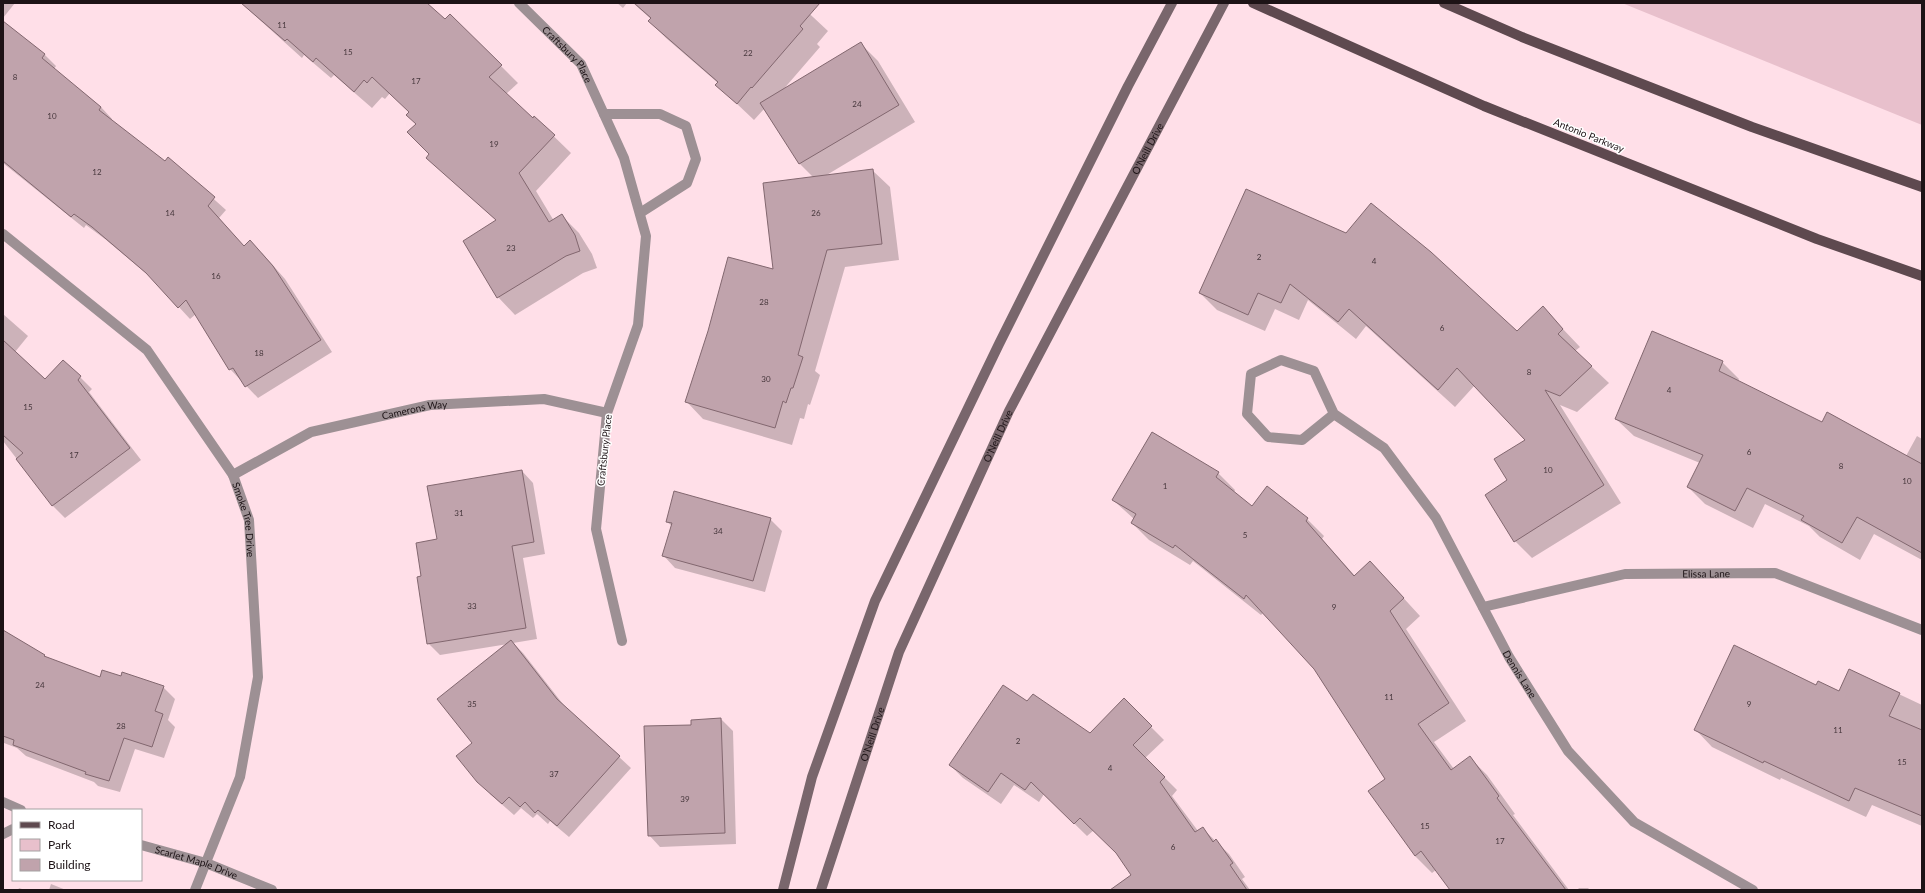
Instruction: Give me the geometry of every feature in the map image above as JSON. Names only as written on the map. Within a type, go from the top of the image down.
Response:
[{"type":"main road","points":[[783,890],[812,777],[875,602],[999,344],[1128,86],[1172,3]]},
{"type":"main road","name":"O'Neill Drive","points":[[821,890],[899,652],[931,581],[1009,411],[1224,3]]},
{"type":"main road","name":"Antonio Parkway","points":[[1253,3],[1484,106],[1809,237],[1922,276]]},
{"type":"main road","points":[[1444,3],[1522,37],[1752,127],[1922,187]]},
{"type":"street","name":"Craftsbury Place","points":[[519,3],[580,64],[624,158],[646,236],[638,325],[607,413],[596,529],[622,641]]},
{"type":"street","points":[[604,114],[660,114],[686,126],[696,159],[687,183],[640,213]]},
{"type":"street","name":"Smoke Tree Drive","points":[[3,234],[147,350],[233,475],[250,520],[258,677],[240,777],[195,890]]},
{"type":"street","points":[[1281,360],[1314,371],[1334,414],[1302,440],[1268,437],[1247,414],[1251,374],[1281,360]]},
{"type":"street","name":"Camerons Way","points":[[233,475],[311,432],[430,405],[544,399],[607,413]]},
{"type":"street","name":"Dennis Lane","points":[[1334,414],[1384,448],[1436,518],[1509,657],[1568,751],[1634,822],[1753,890]]},
{"type":"street","name":"Elissa Lane","points":[[1483,607],[1625,574],[1775,573],[1922,630]]},
{"type":"street","points":[[3,802],[19,809]]},
{"type":"street","points":[[3,834],[12,829]]},
{"type":"street","name":"Scarlet Maple Drive","points":[[142,845],[206,863],[272,890]]},
{"type":"green space","points":[[1622,3],[1922,3],[1922,125]]},
{"type":"building","points":[[241,3],[427,3],[445,19],[450,14],[502,65],[489,77],[533,118],[534,116],[555,135],[519,173],[549,222],[562,214],[575,235],[580,251],[566,256],[497,298],[463,241],[496,220],[426,158],[429,154],[407,132],[416,124],[406,115],[409,112],[372,77],[367,83],[364,80],[354,92],[316,58],[313,62],[287,39],[285,41]]},
{"type":"building","points":[[634,3],[820,3],[800,26],[803,29],[737,104],[715,85],[718,82],[648,21],[651,18]]},
{"type":"building","points":[[3,21],[45,54],[42,58],[101,107],[99,110],[165,161],[168,157],[215,197],[208,206],[244,246],[250,240],[273,266],[321,340],[245,387],[233,368],[229,370],[186,300],[178,308],[146,273],[92,227],[74,214],[71,217],[3,161]]},
{"type":"building","points":[[861,42],[899,105],[799,164],[760,103]]},
{"type":"building","points":[[873,169],[882,244],[827,250],[798,355],[803,357],[793,388],[791,388],[786,403],[783,401],[775,428],[685,402],[708,331],[728,257],[773,269],[763,183]]},
{"type":"building","points":[[1246,189],[1346,233],[1371,203],[1431,252],[1517,331],[1543,306],[1563,329],[1558,334],[1592,366],[1560,396],[1545,390],[1604,485],[1514,542],[1485,495],[1507,480],[1494,459],[1525,440],[1457,368],[1438,390],[1349,309],[1338,322],[1290,284],[1281,303],[1258,293],[1248,315],[1199,293]]},
{"type":"building","points":[[1652,331],[1723,361],[1719,371],[1822,422],[1827,412],[1922,464],[1922,553],[1857,517],[1842,543],[1801,520],[1804,516],[1747,488],[1735,511],[1687,487],[1703,455],[1615,419]]},
{"type":"building","points":[[3,340],[45,379],[63,360],[81,376],[78,380],[130,448],[52,506],[16,459],[23,453],[3,435]]},
{"type":"building","points":[[1152,432],[1219,472],[1216,477],[1252,506],[1267,486],[1308,518],[1306,521],[1354,576],[1370,561],[1404,598],[1390,611],[1449,703],[1418,724],[1451,770],[1470,756],[1499,796],[1497,798],[1566,890],[1450,890],[1421,851],[1415,856],[1368,791],[1385,779],[1314,669],[1246,595],[1244,599],[1175,545],[1173,548],[1131,523],[1136,514],[1112,500]]},
{"type":"building","points":[[522,470],[534,542],[512,546],[526,628],[427,644],[417,577],[421,576],[416,543],[437,539],[427,486]]},
{"type":"building","points":[[674,491],[771,518],[753,581],[662,556],[672,523],[666,522]]},
{"type":"building","points":[[3,630],[45,655],[44,656],[100,677],[102,670],[121,676],[122,672],[164,686],[155,711],[163,714],[152,747],[124,738],[109,781],[85,774],[86,772],[13,745],[14,740],[3,736]]},
{"type":"building","points":[[511,640],[557,699],[620,756],[557,826],[538,810],[535,813],[525,802],[520,807],[509,797],[502,804],[477,782],[456,756],[472,743],[437,699]]},
{"type":"building","points":[[1734,645],[1816,685],[1818,681],[1839,691],[1849,669],[1900,693],[1889,716],[1922,730],[1922,816],[1855,788],[1849,801],[1764,761],[1763,763],[1694,730]]},
{"type":"building","points":[[1003,685],[1027,701],[1033,694],[1090,733],[1124,698],[1152,726],[1133,745],[1165,777],[1160,782],[1195,832],[1203,827],[1213,842],[1216,839],[1233,863],[1230,865],[1247,890],[1110,890],[1131,875],[1116,853],[1080,818],[1074,824],[1031,782],[1025,790],[1001,773],[988,792],[949,765]]},
{"type":"building","points":[[721,718],[725,833],[648,836],[644,726],[691,725],[691,720]]}]
